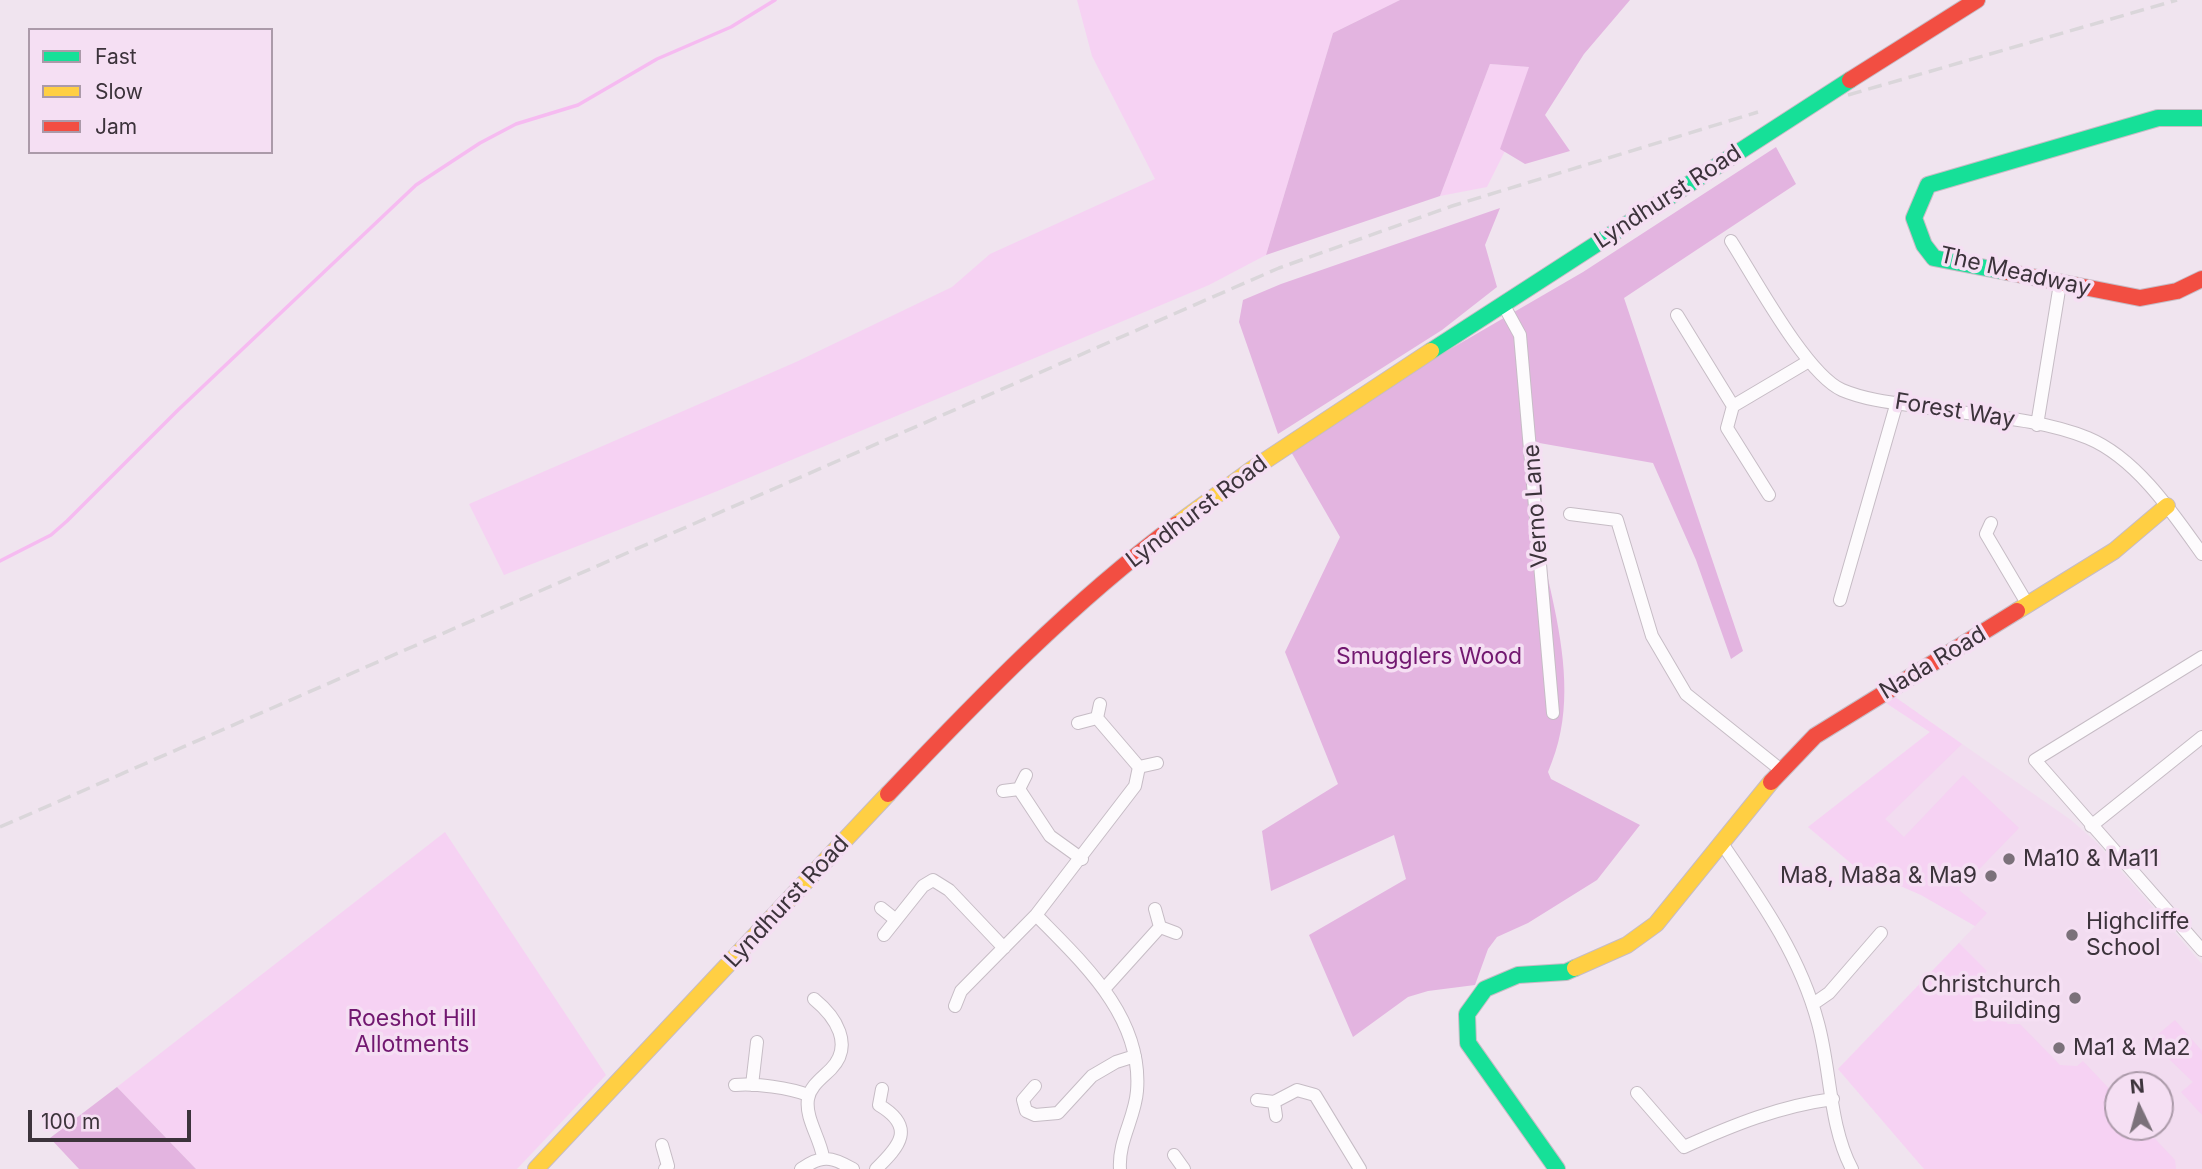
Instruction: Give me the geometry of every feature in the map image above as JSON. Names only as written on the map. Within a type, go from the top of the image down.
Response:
[{"type":"main road","name":"Lyndhurst Road","points":[[536,1169],[1026,649],[1141,551],[1251,470],[1503,303],[1977,0]]},
{"type":"main road","name":"The Meadway","points":[[2202,118],[2158,118],[1928,185],[1914,218],[1924,245],[1934,258],[2140,298],[2177,291],[2202,279]]},
{"type":"main road","name":"Nada Road","points":[[1557,1169],[1468,1043],[1466,1014],[1485,989],[1518,975],[1566,972],[1628,945],[1656,924],[1723,845],[1781,770],[1815,736],[2114,551],[2167,506]]},
{"type":"street","name":"Forest Way","points":[[1731,241],[1809,361],[1841,389],[1897,402],[2037,425],[2089,438],[2133,469],[2167,506],[2202,555]]},
{"type":"street","points":[[2037,425],[2060,284]]},
{"type":"street","name":"Verno Lane","points":[[1503,303],[1520,335],[1553,713]]},
{"type":"street","points":[[1677,315],[1732,406],[1727,428],[1769,495]]},
{"type":"street","points":[[1732,406],[1809,361]]},
{"type":"street","points":[[1840,600],[1897,402]]},
{"type":"street","points":[[1570,514],[1617,520],[1652,636],[1686,694],[1781,770]]},
{"type":"street","points":[[1984,532],[2028,605]]},
{"type":"street","points":[[2202,657],[2035,760],[2202,950]]},
{"type":"street","points":[[1097,718],[1100,704]]},
{"type":"street","points":[[1078,723],[1097,718]]},
{"type":"street","points":[[1097,718],[1139,767]]},
{"type":"street","points":[[2091,826],[2202,737]]},
{"type":"street","points":[[1139,767],[1157,763]]},
{"type":"street","points":[[955,1006],[961,991],[1037,915],[1082,859],[1135,786],[1139,767]]},
{"type":"street","points":[[1018,789],[1026,775]]},
{"type":"street","points":[[1018,789],[1050,836],[1082,859]]},
{"type":"street","points":[[1003,791],[1018,789]]},
{"type":"street","points":[[1723,845],[1786,940],[1813,1004],[1825,1047],[1841,1144],[1852,1169]]},
{"type":"street","points":[[884,935],[923,886],[933,880],[940,882],[1004,948]]},
{"type":"street","points":[[881,908],[896,919]]},
{"type":"street","points":[[1155,909],[1160,927]]},
{"type":"street","points":[[1037,915],[1105,988],[1135,1056],[1137,1092],[1123,1140],[1120,1169]]},
{"type":"street","points":[[1105,988],[1160,927]]},
{"type":"street","points":[[1160,927],[1175,933]]},
{"type":"street","points":[[1813,1004],[1829,993],[1881,933]]},
{"type":"street","points":[[814,999],[831,1017],[842,1035],[843,1045],[836,1062],[808,1095],[808,1109],[823,1157]]},
{"type":"street","points":[[752,1085],[757,1042]]},
{"type":"street","points":[[1035,1086],[1023,1100],[1026,1111],[1035,1115],[1058,1113],[1092,1076],[1116,1062],[1135,1056]]},
{"type":"street","points":[[735,1086],[789,1089],[808,1095]]},
{"type":"street","points":[[879,1105],[882,1089]]},
{"type":"street","points":[[1257,1100],[1274,1102],[1297,1090],[1315,1095],[1360,1169]]},
{"type":"street","points":[[1637,1093],[1684,1147],[1741,1122],[1797,1104],[1833,1099]]},
{"type":"street","points":[[1274,1102],[1276,1116]]},
{"type":"street","points":[[865,1111],[879,1105]]},
{"type":"street","points":[[876,1169],[896,1149],[901,1134],[895,1118],[879,1105]]},
{"type":"street","points":[[662,1145],[668,1166],[665,1169]]},
{"type":"street","points":[[1174,1155],[1184,1169]]},
{"type":"street","points":[[801,1169],[823,1157],[836,1159],[853,1169]]},
{"type":"shaded area","name":"Highcliffe School","points":[[1895,697],[2071,820],[2096,842],[2202,964],[2202,1169],[1924,1169],[1838,1069],[1975,926],[1921,895],[1853,865],[1808,827],[1930,732],[1886,703]]},
{"type":"green space","points":[[1077,0],[1400,0],[1333,33],[1266,255],[1209,285],[715,492],[504,575],[469,504],[796,362],[952,287],[990,254],[1155,179],[1092,56]]},
{"type":"green space","points":[[1400,0],[1630,0],[1584,54],[1545,115],[1570,151],[1525,164],[1500,149],[1529,67],[1490,64],[1440,196],[1266,255],[1333,33]]},
{"type":"green space","points":[[1490,64],[1530,67],[1501,148],[1505,151],[1487,187],[1440,196]]},
{"type":"green space","name":"Smugglers Wood","points":[[1776,147],[1796,184],[1624,298],[1743,651],[1731,659],[1696,560],[1653,463],[1528,441],[1536,524],[1562,649],[1565,691],[1561,732],[1548,772],[1551,779],[1640,825],[1597,880],[1528,923],[1497,937],[1488,949],[1475,985],[1428,991],[1408,997],[1353,1037],[1309,935],[1406,879],[1394,835],[1271,891],[1262,831],[1338,784],[1285,652],[1340,537],[1290,450],[1409,373],[1583,272]]},
{"type":"green space","points":[[1500,208],[1485,245],[1497,287],[1442,330],[1278,434],[1239,322],[1243,300],[1281,284]]},
{"type":"green space","points":[[1895,697],[1962,744],[1885,819],[1904,837],[1963,775],[2019,828],[1959,890],[1987,913],[1975,926],[1921,895],[1853,865],[1808,827],[1930,732],[1886,703]]},
{"type":"green space","name":"Roeshot Hill Allotments","points":[[445,832],[606,1075],[517,1169],[196,1169],[117,1087]]},
{"type":"green space","points":[[1959,943],[1987,971],[1972,987],[2008,1024],[2020,1024],[2060,1065],[2077,1066],[2083,1061],[2104,1083],[2104,1141],[2157,1141],[2175,1160],[2176,1169],[1924,1169],[1838,1069]]},
{"type":"green space","points":[[2175,1020],[2202,1051],[2202,1115],[2181,1092],[2193,1082],[2150,1041]]},
{"type":"green space","points":[[117,1087],[196,1169],[79,1169],[50,1138]]},
{"type":"waterway","points":[[0,561],[51,535],[67,521],[177,411],[416,185],[480,143],[516,124],[578,105],[657,59],[731,27],[775,0]]},
{"type":"railway","points":[[1848,95],[2177,0]]},
{"type":"railway","points":[[0,827],[1279,268],[1452,206],[1758,112]]},
{"type":"traffic: fast","points":[[1431,351],[1850,80]]},
{"type":"traffic: fast","points":[[2007,272],[1934,258],[1924,245],[1914,218],[1928,185],[2158,118],[2202,118]]},
{"type":"traffic: fast","points":[[1557,1169],[1468,1043],[1467,1014],[1485,989],[1518,975],[1566,972],[1575,968]]},
{"type":"traffic: slow","points":[[1177,524],[1251,470],[1431,351]]},
{"type":"traffic: slow","points":[[2017,611],[2114,551],[2167,506]]},
{"type":"traffic: slow","points":[[1575,968],[1627,945],[1656,924],[1771,782]]},
{"type":"traffic: slow","points":[[536,1169],[888,794]]},
{"type":"traffic: jam","points":[[1850,80],[1977,0]]},
{"type":"traffic: jam","points":[[2007,272],[2140,298],[2177,291],[2202,279]]},
{"type":"traffic: jam","points":[[888,794],[991,687],[1063,619],[1177,524]]},
{"type":"traffic: jam","points":[[1771,782],[1815,736],[2017,611]]},
{"type":"place","name":"Ma10 & Ma11","points":[[2009,859]]},
{"type":"place","name":"Ma8, Ma8a & Ma9","points":[[1991,876]]},
{"type":"place","name":"Highcliffe School","points":[[2072,935]]},
{"type":"place","name":"Christchurch Building","points":[[2075,998]]},
{"type":"place","name":"Ma1 & Ma2","points":[[2059,1048]]}]
